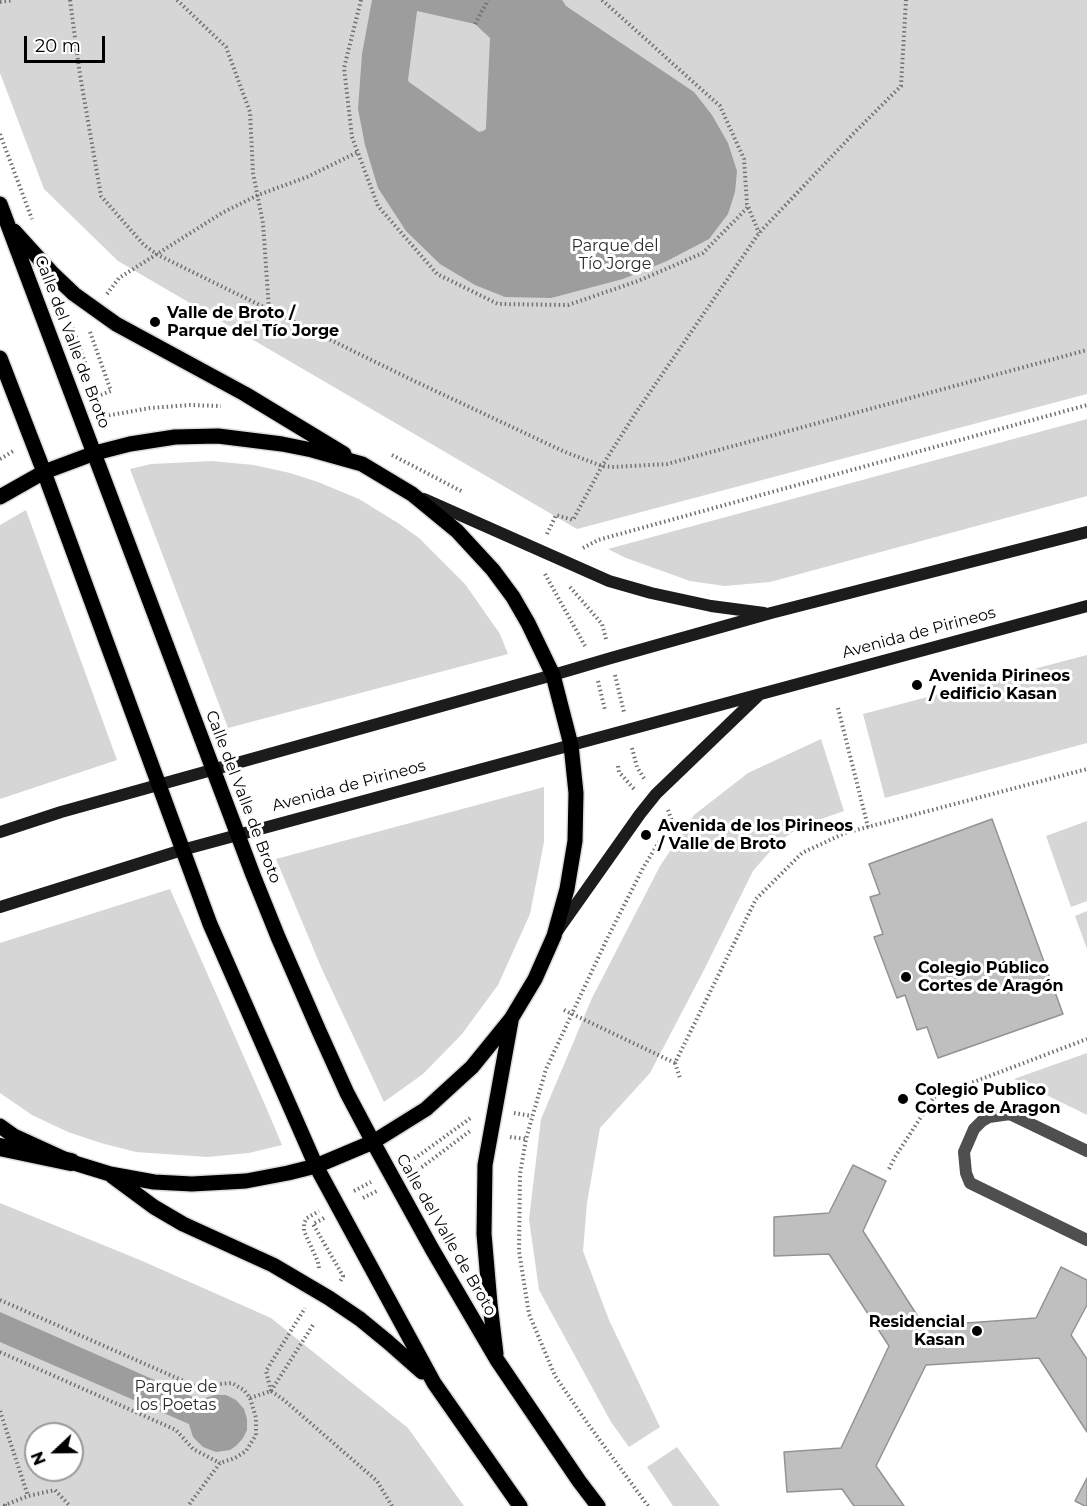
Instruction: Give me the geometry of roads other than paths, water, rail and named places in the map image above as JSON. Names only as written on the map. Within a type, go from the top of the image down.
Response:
[{"type":"highway","points":[[0,1147],[71,1162]]},
{"type":"main road","name":"Calle del Valle de Broto","points":[[0,204],[238,835],[278,937],[347,1092],[432,1249],[497,1360],[598,1506]]},
{"type":"main road","name":"Calle del Valle de Broto","points":[[8,224],[74,294],[116,324],[245,394],[362,464]]},
{"type":"main road","points":[[0,358],[33,441],[210,924],[316,1166],[434,1383],[520,1506]]},
{"type":"main road","name":"Avenida de Pirineos","points":[[0,497],[44,472],[95,453],[130,444],[175,437],[218,436],[282,444],[362,464],[412,494],[609,580],[651,593],[711,606],[771,613]]},
{"type":"main road","name":"Avenida de Pirineos","points":[[0,1126],[14,1136],[71,1162],[110,1174],[154,1182],[192,1184],[246,1181],[288,1173],[316,1166],[373,1142],[426,1109],[472,1067],[512,1019],[535,979],[554,936],[567,889],[574,841],[576,793],[571,745],[553,675],[528,622],[513,597],[493,570],[457,531],[412,494]]},
{"type":"main road","name":"Avenida de Pirineos","points":[[0,832],[159,784],[771,613],[1087,532]]},
{"type":"main road","name":"Avenida de Pirineos","points":[[0,907],[182,850],[1087,606]]},
{"type":"main road","name":"Avenida de Pirineos","points":[[554,936],[656,794],[759,694]]},
{"type":"main road","name":"Calle del Valle de Broto","points":[[497,1360],[484,1234],[484,1165],[512,1019]]},
{"type":"main road","points":[[110,1174],[154,1207],[183,1224],[273,1265],[330,1298],[360,1319],[434,1383]]},
{"type":"lane","points":[[1087,1151],[1010,1114],[989,1117],[982,1121],[974,1129],[964,1152],[966,1173],[970,1183],[1087,1240]]},
{"type":"place","name":"Valle de Broto / Parque del Tío Jorge","points":[[155,322]]},
{"type":"place","name":"Avenida Pirineos / edificio Kasan","points":[[917,685]]},
{"type":"place","name":"Avenida de los Pirineos / Valle de Broto","points":[[646,835]]},
{"type":"place","name":"Colegio Público Cortes de Aragón","points":[[906,977]]},
{"type":"place","name":"Colegio Publico Cortes de Aragon","points":[[903,1099]]},
{"type":"place","name":"Residencial Kasan","points":[[977,1331]]},
{"type":"park label","name":"Parque del Tío Jorge","points":[[615,255]]},
{"type":"park label","name":"Parque de los Poetas","points":[[176,1396]]}]
